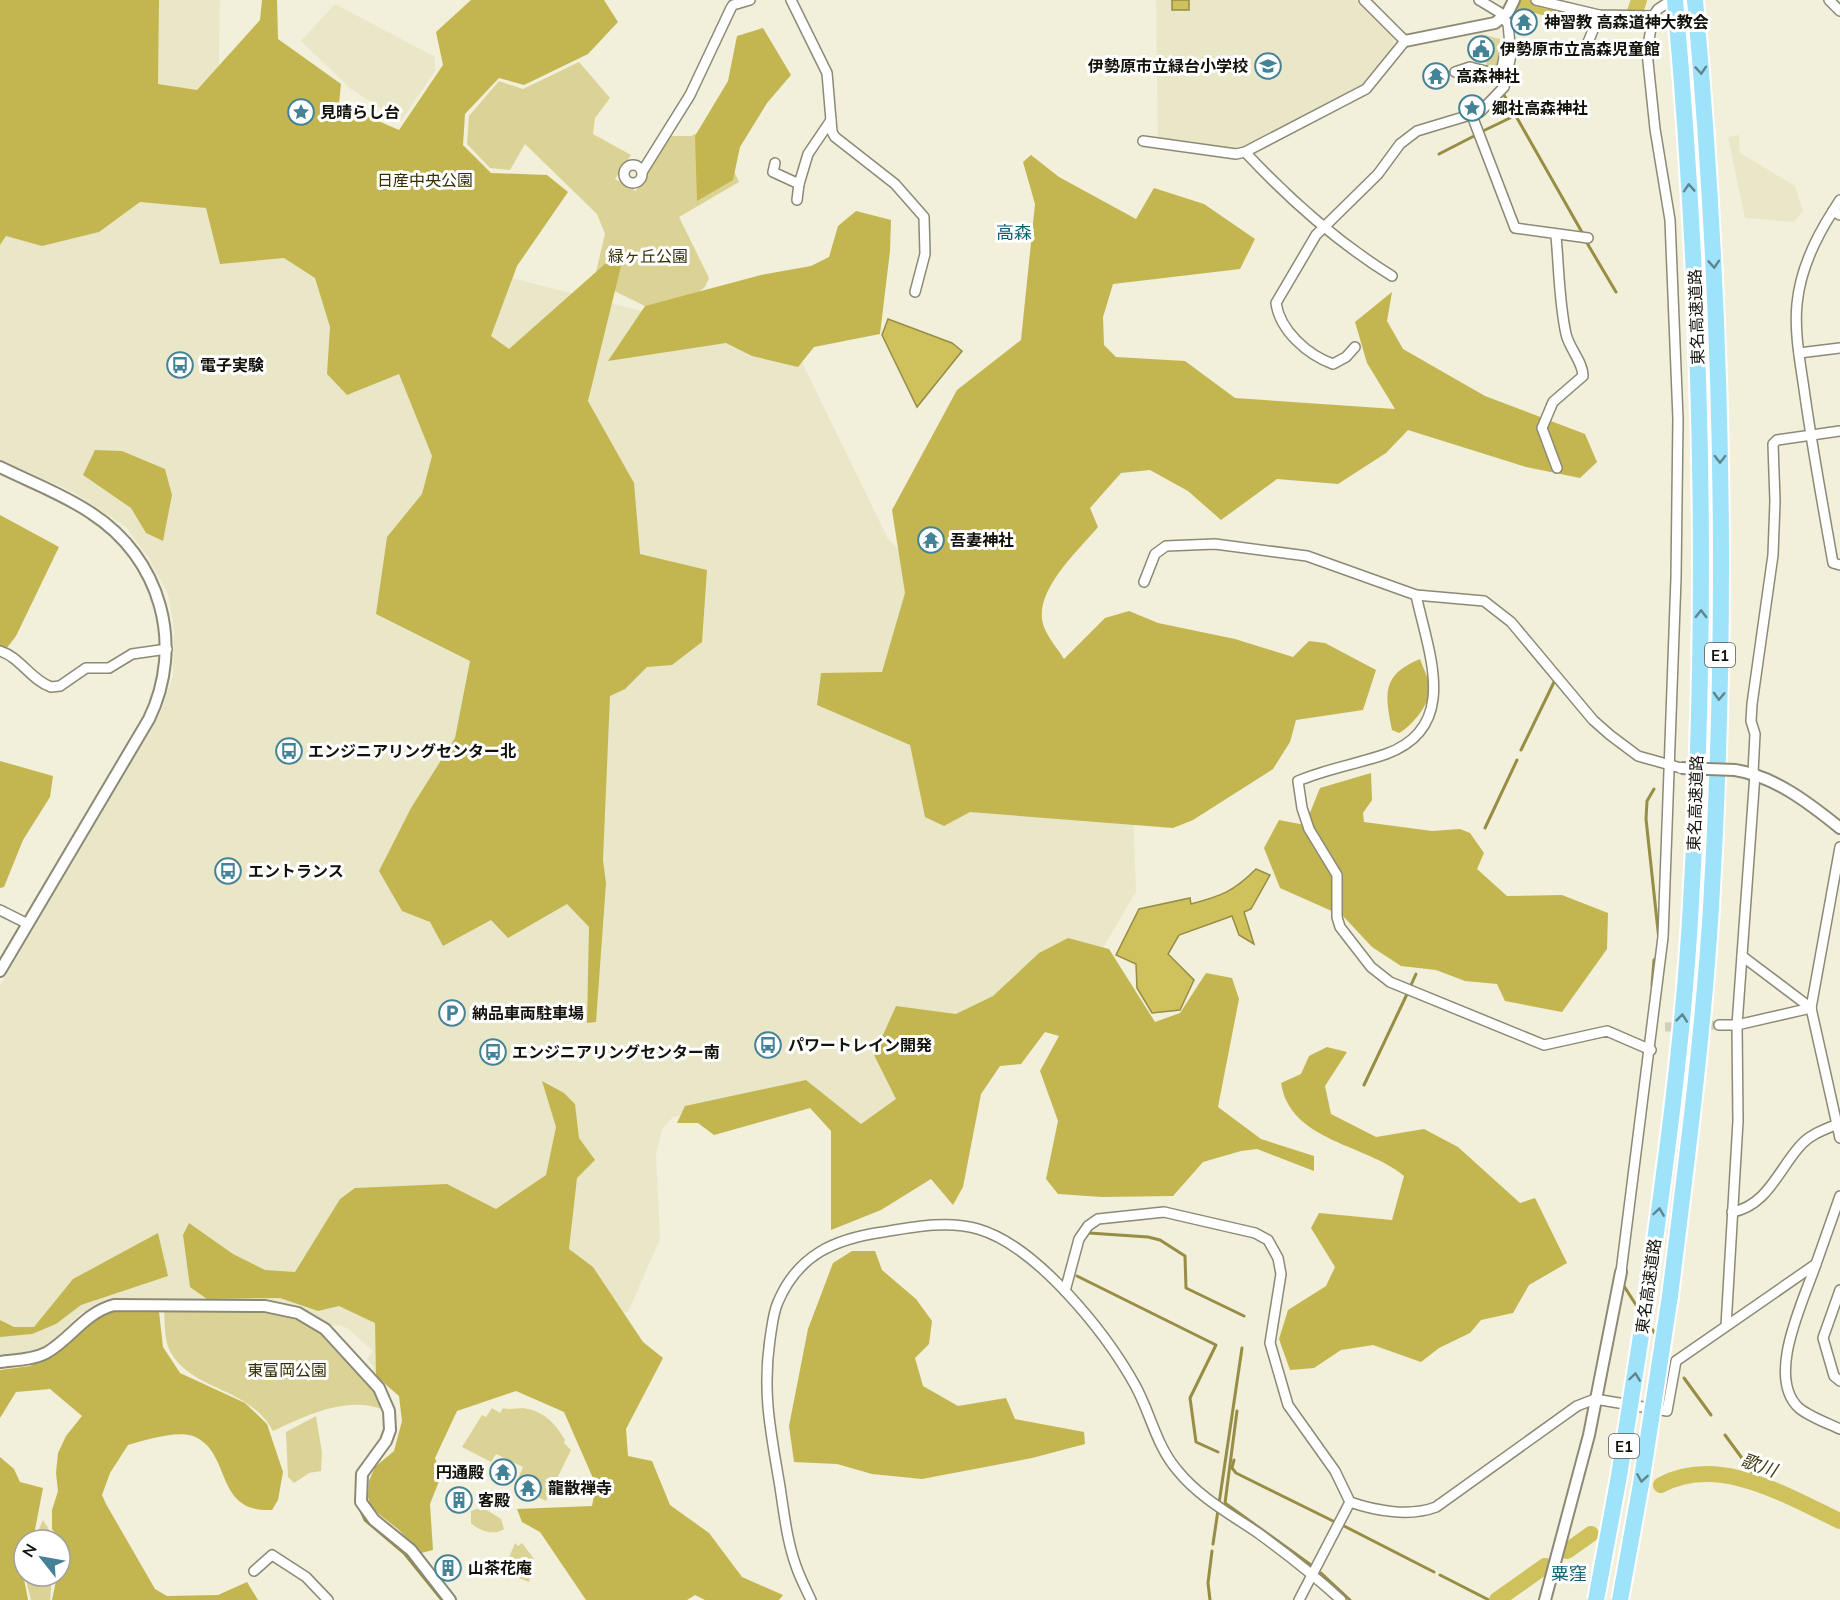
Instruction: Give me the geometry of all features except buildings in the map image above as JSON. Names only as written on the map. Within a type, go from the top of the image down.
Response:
[{"type":"highway","name":"東名高速道路","points":[[1596,1600],[1619,1476],[1648,1291],[1670,1130],[1689,927],[1700,643],[1699,382],[1695,277],[1674,4]]},
{"type":"highway","name":"東名高速道路","points":[[1620,1600],[1670,1296],[1702,1014],[1711,907],[1720,688],[1719,403],[1715,284],[1696,6]]},
{"type":"highway","points":[[1589,1600],[1619,1476]]},
{"type":"street","points":[[642,171],[690,94],[731,8],[733,5],[750,0]]},
{"type":"street","points":[[791,0],[827,73],[831,120],[835,137],[895,184],[924,217],[925,254],[915,292]]},
{"type":"street","points":[[1364,0],[1405,41]]},
{"type":"street","points":[[1355,347],[1346,357],[1333,364],[1318,359],[1302,346],[1278,315],[1276,303],[1280,293],[1323,227],[1378,174],[1411,135],[1485,109],[1504,87],[1511,63],[1504,16],[1479,0]]},
{"type":"street","points":[[1143,141],[1236,154],[1245,152],[1366,89],[1405,41],[1490,25],[1504,16],[1514,0]]},
{"type":"street","points":[[1536,0],[1599,15],[1674,4]]},
{"type":"street","points":[[1829,0],[1840,11]]},
{"type":"street","points":[[1545,1600],[1584,1458],[1621,1272],[1651,1050],[1663,937],[1676,578],[1678,419],[1670,220],[1655,129],[1647,52],[1656,8]]},
{"type":"street","points":[[1587,45],[1599,15]]},
{"type":"street","points":[[1455,72],[1470,67],[1497,74],[1501,72],[1506,48],[1510,46]]},
{"type":"street","points":[[1474,114],[1478,132],[1515,228],[1556,236],[1588,238]]},
{"type":"street","points":[[797,200],[808,154],[831,120]]},
{"type":"street","points":[[1245,152],[1278,187],[1323,227],[1392,276]]},
{"type":"street","points":[[775,163],[773,172],[799,184]]},
{"type":"street","points":[[1840,200],[1836,213],[1809,257],[1797,305],[1799,353],[1811,435],[1833,563],[1840,565]]},
{"type":"street","points":[[1556,236],[1566,334],[1571,351],[1583,370],[1582,376],[1553,402],[1542,428],[1557,468]]},
{"type":"street","points":[[1799,353],[1840,348]]},
{"type":"street","points":[[1726,1326],[1738,1121],[1737,1025],[1754,773],[1755,735],[1750,721],[1774,532],[1773,444],[1777,440],[1840,431]]},
{"type":"street","points":[[0,467],[89,512],[128,547],[148,574],[159,600],[166,627],[164,675],[149,719],[0,971]]},
{"type":"street","points":[[1143,582],[1155,554],[1166,546],[1215,544],[1307,556],[1416,595],[1476,599],[1497,609],[1550,667],[1593,720],[1638,756],[1681,768],[1754,773],[1772,781],[1840,828]]},
{"type":"street","points":[[1416,595],[1436,696],[1426,722],[1402,747],[1298,782],[1302,808],[1309,829],[1337,875],[1337,917],[1340,927],[1371,967],[1390,982],[1544,1045],[1607,1031],[1651,1050]]},
{"type":"street","points":[[0,651],[13,656],[19,664],[51,687],[60,686],[86,668],[109,668],[132,654],[166,649]]},
{"type":"street","points":[[1840,847],[1811,1008],[1839,1123],[1840,1138]]},
{"type":"street","points":[[0,910],[28,924]]},
{"type":"street","points":[[1742,956],[1811,1008]]},
{"type":"street","points":[[1719,1025],[1737,1025],[1811,1008]]},
{"type":"street","points":[[1653,1027],[1665,1027]]},
{"type":"street","points":[[1732,1212],[1749,1206],[1771,1186],[1801,1144],[1818,1132],[1839,1123]]},
{"type":"street","points":[[1840,1196],[1785,1358],[1784,1378],[1797,1406],[1840,1429]]},
{"type":"street","points":[[1065,1291],[1079,1239],[1088,1226],[1098,1219],[1164,1212],[1255,1233],[1268,1240],[1278,1258],[1281,1274],[1270,1343],[1288,1405],[1335,1471],[1350,1502],[1372,1509],[1423,1512],[1436,1507],[1577,1406],[1595,1399],[1667,1411],[1676,1361],[1816,1264]]},
{"type":"street","points":[[811,1600],[796,1567],[788,1537],[766,1403],[765,1373],[776,1305],[802,1263],[824,1248],[865,1234],[926,1226],[967,1227],[996,1236],[1015,1247],[1065,1291],[1074,1300],[1135,1385],[1166,1456],[1194,1488],[1313,1574],[1341,1600]]},
{"type":"street","points":[[1840,1290],[1823,1338],[1834,1376],[1840,1381]]},
{"type":"street","points":[[0,1362],[29,1359],[46,1353],[95,1312],[114,1305],[265,1306],[312,1319],[330,1333],[371,1379],[388,1404],[391,1420],[386,1441],[366,1466],[360,1481],[364,1508],[411,1550],[450,1600]]},
{"type":"street","points":[[1829,1321],[1840,1325]]},
{"type":"street","points":[[1299,1600],[1350,1502]]},
{"type":"street","points":[[254,1571],[272,1555],[306,1577],[328,1600]]},
{"type":"shaded area","points":[[0,0],[220,0],[216,203],[796,350],[888,539],[1132,781],[1136,892],[1088,973],[863,1134],[812,1090],[673,1117],[662,1129],[656,1154],[660,1239],[628,1312],[557,1313],[373,1374],[374,1367],[367,1359],[373,1351],[347,1328],[339,1325],[330,1327],[288,1305],[254,1301],[105,1302],[80,1314],[51,1343],[29,1354],[0,1357],[0,986],[160,714],[173,676],[174,628],[168,594],[148,557],[126,527],[73,492],[0,460]]},
{"type":"shaded area","name":"伊勢原市立緑台小学校","points":[[1156,0],[1357,0],[1366,4],[1393,36],[1394,48],[1366,85],[1236,151],[1158,140]]},
{"type":"shaded area","points":[[1172,0],[1189,0],[1189,10],[1172,10]]},
{"type":"shaded area","points":[[335,4],[435,57],[435,71],[401,121],[351,89],[301,41]]},
{"type":"shaded area","points":[[1739,135],[1740,153],[1795,186],[1803,211],[1794,222],[1745,218],[1728,137]]},
{"type":"shaded area","points":[[888,319],[952,343],[962,351],[917,407],[882,335]]},
{"type":"shaded area","points":[[1256,869],[1270,875],[1251,909],[1244,912],[1254,944],[1239,935],[1232,916],[1179,935],[1168,954],[1194,980],[1180,1010],[1152,1013],[1137,988],[1136,964],[1116,955],[1139,909],[1190,898],[1191,904],[1211,898],[1233,888]]},
{"type":"green space","name":"日産中央公園","points":[[0,0],[159,0],[158,84],[197,90],[260,20],[262,0],[277,0],[278,39],[341,84],[339,104],[399,130],[443,65],[436,32],[471,0],[604,0],[618,22],[588,54],[524,85],[499,78],[465,114],[463,145],[491,173],[547,175],[568,192],[517,266],[491,336],[509,349],[614,256],[621,266],[588,401],[634,483],[640,554],[707,570],[702,642],[672,665],[647,667],[625,689],[610,696],[603,860],[606,883],[596,1022],[587,1023],[589,927],[567,904],[508,938],[491,920],[443,946],[430,922],[402,911],[379,871],[411,808],[455,738],[470,661],[376,614],[387,537],[422,494],[432,456],[399,374],[347,395],[327,374],[330,327],[315,278],[284,258],[220,264],[206,208],[140,202],[99,232],[42,246],[6,236],[0,245]]},
{"type":"green space","points":[[763,28],[791,75],[767,103],[740,147],[733,180],[697,201],[695,136],[728,81],[737,36]]},
{"type":"green space","points":[[1477,33],[1500,39],[1497,67],[1493,71],[1485,69],[1492,39]]},
{"type":"green space","name":"緑ヶ丘公園","points":[[579,62],[610,98],[595,118],[593,134],[631,155],[615,179],[636,191],[669,136],[691,136],[713,125],[739,182],[679,217],[709,278],[705,287],[674,312],[645,306],[594,281],[605,234],[597,214],[525,144],[510,170],[490,168],[467,144],[469,116],[499,81],[523,89]]},
{"type":"green space","points":[[1031,155],[1059,177],[1136,219],[1154,188],[1204,204],[1255,239],[1240,269],[1113,284],[1103,317],[1104,345],[1116,357],[1185,361],[1235,398],[1395,409],[1367,363],[1355,322],[1392,292],[1387,321],[1403,349],[1485,396],[1585,434],[1597,462],[1580,478],[1526,467],[1408,430],[1386,453],[1338,484],[1277,479],[1221,520],[1188,491],[1150,470],[1121,473],[1090,508],[1098,527],[1059,573],[1044,600],[1042,614],[1044,627],[1064,659],[1105,618],[1129,611],[1158,623],[1235,639],[1293,657],[1309,641],[1325,643],[1376,670],[1363,710],[1296,720],[1290,742],[1273,769],[1193,820],[1173,828],[970,812],[944,826],[925,817],[910,745],[817,705],[821,673],[882,672],[905,593],[892,510],[957,390],[1021,340],[1035,204],[1023,162]]},
{"type":"green space","points":[[856,211],[891,220],[890,251],[880,334],[814,347],[798,367],[752,356],[726,343],[608,361],[645,306],[761,275],[811,266],[829,257],[838,226]]},
{"type":"green space","points":[[95,450],[122,451],[165,469],[172,495],[163,541],[146,533],[131,508],[83,475]]},
{"type":"green space","points":[[0,515],[59,547],[16,636],[0,657]]},
{"type":"green space","points":[[1420,659],[1430,692],[1420,713],[1399,733],[1392,730],[1388,706],[1389,687],[1398,672]]},
{"type":"green space","points":[[0,761],[53,776],[50,797],[23,840],[4,887],[0,888]]},
{"type":"green space","points":[[1371,773],[1372,800],[1363,813],[1364,822],[1432,831],[1460,829],[1470,833],[1484,853],[1477,869],[1507,896],[1562,895],[1608,913],[1607,949],[1562,1012],[1505,1001],[1497,984],[1465,981],[1436,970],[1401,966],[1372,947],[1343,916],[1280,888],[1264,848],[1279,820],[1305,825],[1320,788]]},
{"type":"green space","points":[[1068,938],[1109,949],[1155,1022],[1180,1013],[1206,973],[1232,978],[1239,999],[1218,1107],[1261,1139],[1314,1156],[1314,1171],[1257,1149],[1241,1151],[1203,1162],[1173,1196],[1102,1197],[1058,1194],[1046,1179],[1058,1121],[1040,1071],[1059,1036],[1045,1032],[1021,1064],[1000,1066],[981,1094],[963,1187],[953,1205],[931,1179],[881,1210],[831,1230],[831,1131],[810,1108],[714,1135],[698,1123],[677,1123],[685,1106],[806,1080],[861,1124],[896,1099],[874,1055],[896,1006],[956,1014],[993,996],[1039,953]]},
{"type":"green space","points":[[1327,1047],[1347,1052],[1325,1086],[1331,1114],[1376,1137],[1424,1129],[1458,1147],[1520,1203],[1535,1198],[1567,1263],[1529,1285],[1513,1313],[1481,1320],[1470,1333],[1439,1348],[1421,1362],[1373,1345],[1341,1350],[1314,1368],[1290,1370],[1279,1339],[1288,1310],[1326,1286],[1335,1267],[1311,1228],[1319,1213],[1392,1220],[1404,1176],[1388,1165],[1314,1130],[1299,1118],[1287,1103],[1281,1083],[1301,1074],[1309,1056]]},
{"type":"green space","points":[[542,1081],[564,1093],[575,1104],[579,1138],[595,1160],[577,1178],[569,1249],[593,1267],[643,1342],[663,1358],[626,1429],[628,1456],[652,1461],[670,1505],[709,1533],[742,1577],[783,1595],[779,1600],[705,1600],[695,1595],[687,1600],[586,1600],[540,1532],[522,1522],[517,1509],[592,1506],[596,1485],[564,1412],[516,1391],[457,1411],[435,1458],[441,1476],[430,1504],[433,1550],[421,1553],[399,1530],[370,1507],[369,1481],[375,1467],[394,1451],[402,1421],[399,1396],[376,1376],[375,1323],[339,1306],[318,1311],[280,1298],[207,1299],[190,1287],[183,1235],[189,1223],[233,1254],[265,1270],[295,1272],[340,1199],[355,1188],[447,1184],[496,1209],[546,1175],[556,1127]]},
{"type":"green space","points":[[158,1233],[168,1276],[81,1305],[56,1324],[32,1334],[0,1337],[0,1320],[14,1327],[34,1327],[73,1279]]},
{"type":"green space","points":[[852,1251],[875,1251],[882,1270],[916,1299],[932,1321],[929,1344],[915,1358],[923,1386],[958,1406],[1006,1398],[1015,1419],[1084,1432],[1085,1444],[1032,1458],[922,1479],[872,1474],[837,1464],[794,1462],[789,1426],[808,1329],[833,1263]]},
{"type":"green space","name":"東富岡公園","points":[[164,1310],[238,1310],[294,1319],[318,1331],[341,1349],[363,1375],[387,1411],[373,1406],[343,1406],[314,1413],[273,1431],[263,1417],[250,1406],[192,1374],[180,1364],[168,1347]]},
{"type":"green space","points":[[112,1312],[159,1312],[163,1347],[180,1373],[245,1403],[267,1424],[283,1472],[278,1500],[272,1510],[253,1508],[240,1502],[225,1480],[214,1455],[205,1444],[186,1434],[160,1436],[128,1445],[110,1473],[102,1495],[155,1589],[167,1596],[218,1595],[247,1582],[258,1600],[52,1600],[54,1588],[72,1588],[72,1528],[52,1528],[52,1510],[58,1491],[56,1473],[58,1453],[66,1436],[82,1416],[50,1389],[16,1392],[0,1418],[0,1370],[30,1366],[56,1353],[90,1322]]},
{"type":"green space","points":[[492,1408],[500,1413],[503,1408],[523,1408],[543,1415],[557,1428],[565,1440],[564,1443],[571,1450],[546,1501],[515,1486],[523,1467],[496,1454],[491,1462],[462,1447],[482,1415],[486,1417]]},
{"type":"green space","points":[[316,1416],[322,1453],[321,1471],[309,1473],[294,1483],[288,1477],[286,1432]]},
{"type":"green space","points":[[0,1457],[14,1469],[20,1482],[43,1488],[35,1528],[12,1528],[12,1588],[26,1588],[28,1600],[0,1600]]},
{"type":"green space","points":[[482,1507],[501,1519],[504,1529],[487,1532],[471,1523],[471,1511]]},
{"type":"green space","points":[[43,1520],[48,1528],[39,1528]]},
{"type":"green space","points":[[515,1543],[518,1546],[522,1543],[534,1559],[529,1582],[503,1572]]},
{"type":"green space","points":[[28,1588],[51,1588],[50,1600],[31,1600]]},
{"type":"waterway","points":[[1635,12],[1639,0]]},
{"type":"waterway","points":[[1519,2],[1534,5]]},
{"type":"waterway","points":[[1539,6],[1595,20]]},
{"type":"waterway","points":[[1602,21],[1626,23],[1632,20]]},
{"type":"waterway","points":[[1504,95],[1583,234]]},
{"type":"waterway","points":[[1483,131],[1510,118]]},
{"type":"waterway","points":[[1439,154],[1476,135]]},
{"type":"waterway","points":[[1587,243],[1616,292]]},
{"type":"waterway","points":[[1521,750],[1555,680]]},
{"type":"waterway","points":[[1485,828],[1517,760]]},
{"type":"waterway","points":[[1654,789],[1647,801],[1646,819],[1659,940]]},
{"type":"waterway","points":[[1652,985],[1654,960],[1657,958]]},
{"type":"waterway","points":[[1411,985],[1416,974]]},
{"type":"waterway","points":[[1364,1085],[1408,992]]},
{"type":"waterway","points":[[1089,1233],[1148,1237],[1160,1240],[1185,1256],[1186,1288],[1244,1316]]},
{"type":"waterway","points":[[1077,1276],[1216,1345],[1190,1398],[1196,1442],[1218,1452]]},
{"type":"waterway","points":[[1622,1283],[1638,1308]]},
{"type":"waterway","points":[[1650,1326],[1658,1338]]},
{"type":"waterway","points":[[1213,1544],[1242,1348]]},
{"type":"waterway","points":[[1684,1378],[1711,1415]]},
{"type":"waterway","points":[[1237,1411],[1225,1503],[1311,1565]]},
{"type":"waterway","points":[[1725,1435],[1758,1480],[1757,1483]]},
{"type":"waterway","points":[[1234,1460],[1232,1468],[1236,1473],[1333,1521]]},
{"type":"waterway","name":"歌川","points":[[1661,1485],[1683,1477],[1706,1474],[1729,1476],[1775,1490],[1840,1521]]},
{"type":"waterway","points":[[360,1509],[365,1520],[404,1553],[442,1600]]},
{"type":"waterway","points":[[1342,1525],[1434,1572]]},
{"type":"waterway","name":"歌川","points":[[1567,1551],[1591,1534]]},
{"type":"waterway","points":[[1210,1600],[1208,1583],[1212,1551]]},
{"type":"waterway","name":"歌川","points":[[1497,1600],[1545,1566]]},
{"type":"waterway","points":[[1321,1573],[1350,1600]]},
{"type":"waterway","points":[[1440,1575],[1489,1600]]},
{"type":"tunnel","points":[[1665,1027],[1719,1025]]},
{"type":"place","name":"神習教 高森道神大教会","points":[[1524,22]]},
{"type":"place","name":"伊勢原市立高森児童館","points":[[1481,49]]},
{"type":"place","name":"伊勢原市立緑台小学校","points":[[1268,66]]},
{"type":"place","name":"高森神社","points":[[1436,76]]},
{"type":"place","name":"郷社高森神社","points":[[1472,108]]},
{"type":"place","name":"見晴らし台","points":[[301,112]]},
{"type":"place","name":"電子実験","points":[[180,365]]},
{"type":"place","name":"吾妻神社","points":[[931,540]]},
{"type":"place","name":"エンジニアリングセンター北","points":[[289,751]]},
{"type":"place","name":"エントランス","points":[[228,871]]},
{"type":"place","name":"納品車両駐車場","points":[[452,1013]]},
{"type":"place","name":"パワートレイン開発","points":[[768,1045]]},
{"type":"place","name":"エンジニアリングセンター南","points":[[493,1052]]},
{"type":"place","name":"円通殿","points":[[503,1472]]},
{"type":"place","name":"龍散禅寺","points":[[528,1488]]},
{"type":"place","name":"客殿","points":[[459,1500]]},
{"type":"place","name":"山茶花庵","points":[[448,1568]]},
{"type":"district","name":"高森","points":[[1014,232]]},
{"type":"district","name":"粟窪","points":[[1569,1573]]}]
